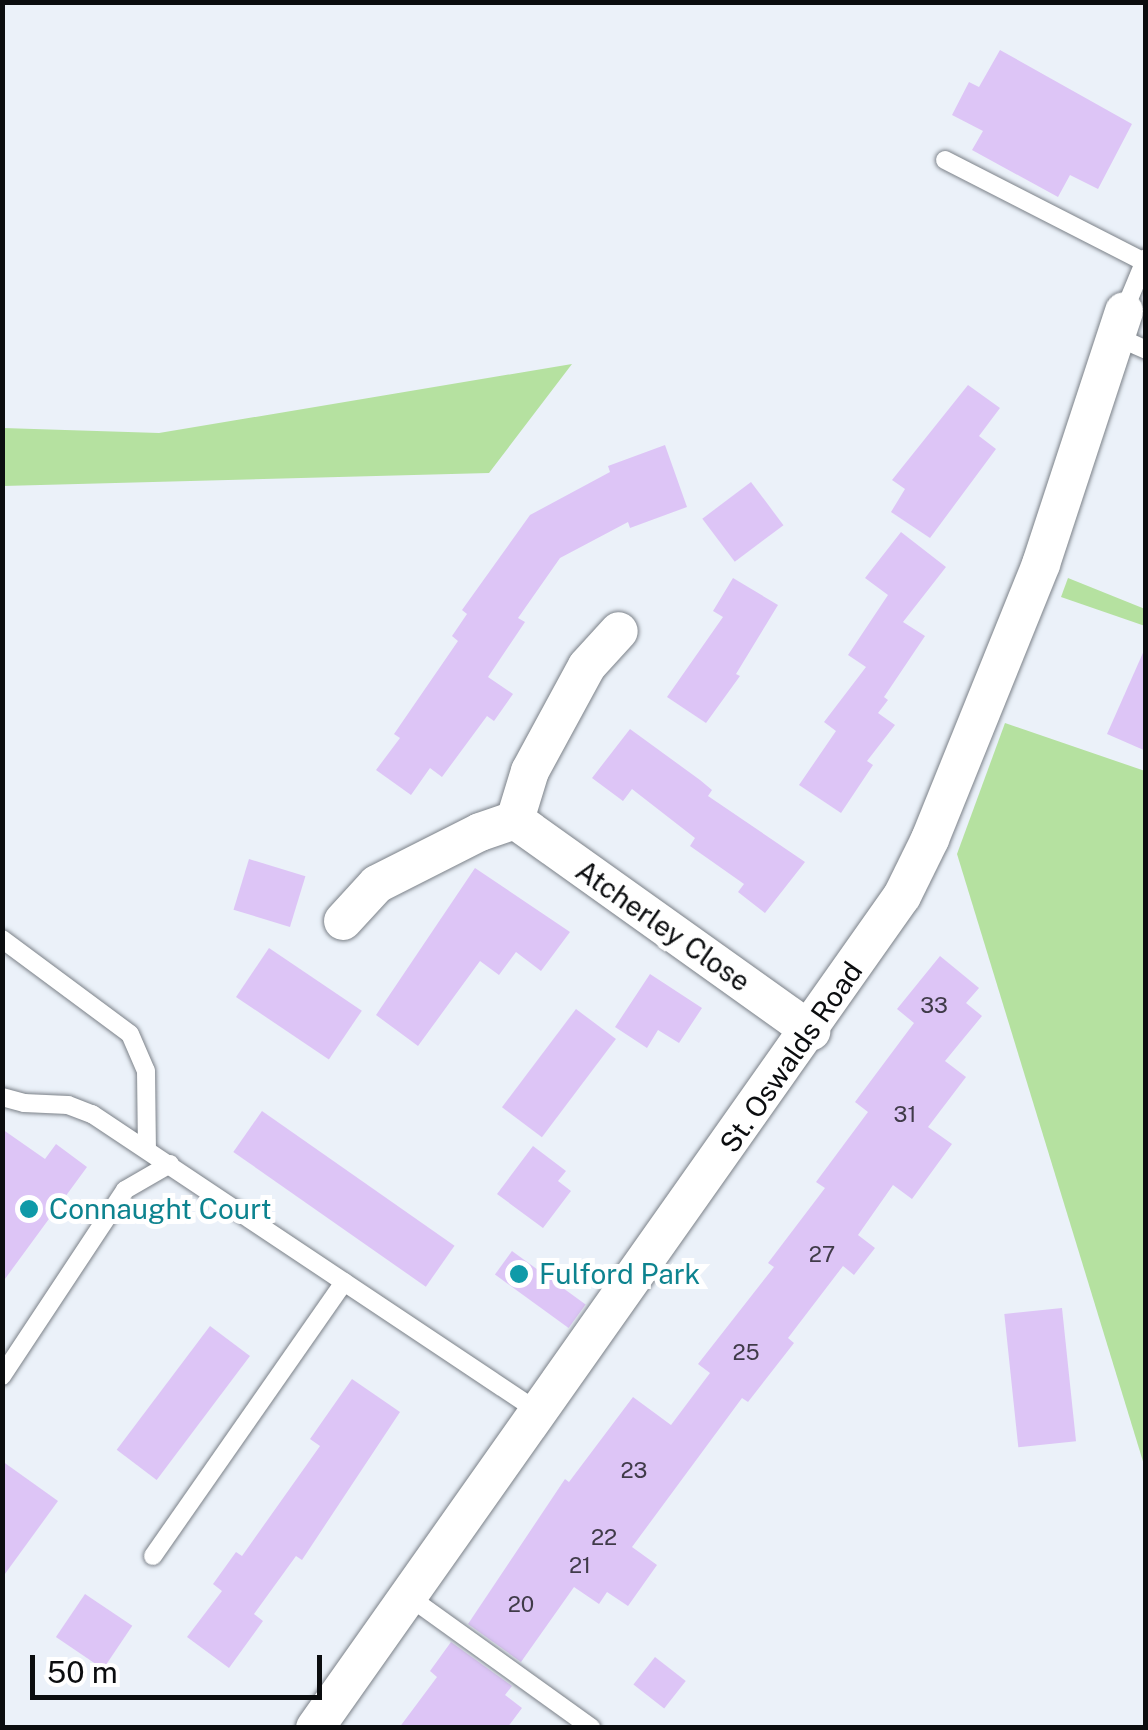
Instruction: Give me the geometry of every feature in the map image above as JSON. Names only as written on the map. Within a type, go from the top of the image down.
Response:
[{"type":"street","name":"St. Oswalds Road","points":[[315,1728],[811,1031],[920,864],[1041,564],[1128,332]]},
{"type":"street","points":[[342,921],[377,884],[480,832],[514,820],[530,771],[587,666],[619,631]]},
{"type":"street","name":"Atcherley Close","points":[[514,820],[811,1031]]},
{"type":"lane","points":[[944,160],[1145,260],[1128,332]]},
{"type":"lane","points":[[2,939],[130,1034],[146,1072],[146,1149]]},
{"type":"lane","points":[[2,1096],[24,1103],[68,1105],[92,1114],[540,1412]]},
{"type":"lane","points":[[2,1376],[125,1190],[170,1164]]},
{"type":"lane","points":[[153,1556],[344,1282]]},
{"type":"lane","points":[[408,1596],[592,1728]]},
{"type":"green space","points":[[572,364],[489,473],[3,486],[3,428],[159,433]]},
{"type":"green space","points":[[1068,578],[1145,609],[1145,626],[1061,597]]},
{"type":"green space","points":[[1005,723],[1145,771],[1145,1468],[957,854]]},
{"type":"building","points":[[1000,50],[1132,124],[1098,189],[1070,175],[1058,197],[972,150],[983,131],[952,115],[969,82],[979,87]]},
{"type":"building","points":[[968,385],[1000,408],[979,436],[996,449],[930,538],[891,512],[905,489],[892,480]]},
{"type":"building","points":[[665,445],[687,507],[630,528],[628,522],[560,558],[518,618],[525,622],[488,677],[513,694],[494,721],[487,716],[442,777],[430,768],[411,795],[376,770],[400,738],[394,734],[458,641],[452,636],[467,614],[462,610],[530,515],[610,472],[608,466]]},
{"type":"building","points":[[751,482],[783,525],[735,562],[702,519]]},
{"type":"building","points":[[901,532],[946,567],[903,622],[925,636],[884,697],[888,700],[878,713],[895,725],[867,761],[873,765],[841,813],[799,785],[836,731],[824,722],[866,667],[848,655],[888,595],[865,578]]},
{"type":"building","points":[[733,578],[778,605],[736,674],[740,676],[706,723],[667,697],[723,617],[713,611]]},
{"type":"building","points":[[1146,646],[1146,751],[1107,734]]},
{"type":"building","points":[[630,729],[712,790],[708,796],[805,862],[765,913],[738,892],[744,884],[690,846],[695,838],[632,789],[623,801],[592,778]]},
{"type":"building","points":[[249,859],[305,876],[290,927],[234,910]]},
{"type":"building","points":[[475,868],[570,932],[541,971],[516,952],[499,975],[480,961],[418,1046],[376,1015]]},
{"type":"building","points":[[269,948],[362,1011],[329,1060],[236,997]]},
{"type":"building","points":[[940,956],[979,988],[966,1003],[982,1016],[945,1061],[966,1077],[928,1127],[952,1144],[912,1199],[893,1185],[858,1235],[875,1248],[854,1275],[843,1266],[788,1338],[794,1343],[748,1402],[742,1398],[632,1547],[657,1565],[628,1606],[607,1592],[599,1604],[574,1587],[521,1662],[468,1624],[565,1479],[569,1482],[633,1397],[671,1425],[710,1373],[698,1364],[774,1267],[768,1263],[825,1188],[816,1182],[868,1112],[855,1102],[914,1023],[897,1009]]},
{"type":"building","points":[[650,974],[702,1008],[679,1043],[658,1030],[647,1048],[615,1027]]},
{"type":"building","points":[[576,1009],[616,1039],[542,1137],[502,1107]]},
{"type":"building","points":[[262,1111],[455,1246],[426,1287],[233,1152]]},
{"type":"building","name":"Connaught Court","points":[[2,1129],[45,1159],[56,1144],[87,1167],[2,1283]]},
{"type":"building","points":[[533,1146],[566,1171],[558,1181],[571,1191],[543,1228],[497,1194]]},
{"type":"building","points":[[512,1251],[586,1304],[569,1328],[495,1274]]},
{"type":"building","points":[[1062,1308],[1076,1441],[1018,1447],[1004,1314]]},
{"type":"building","points":[[210,1326],[250,1356],[157,1480],[117,1450]]},
{"type":"building","points":[[352,1379],[400,1412],[302,1560],[296,1556],[254,1614],[263,1621],[229,1668],[187,1637],[222,1591],[213,1584],[236,1552],[242,1556],[320,1446],[310,1439]]},
{"type":"building","points":[[2,1461],[58,1501],[2,1578]]},
{"type":"building","points":[[85,1594],[132,1626],[103,1669],[56,1637]]},
{"type":"building","points":[[451,1642],[512,1686],[505,1695],[522,1708],[507,1728],[399,1728],[437,1677],[430,1671]]},
{"type":"building","points":[[655,1657],[686,1681],[664,1709],[633,1685]]},
{"type":"place","name":"Connaught Court","points":[[29,1209]]},
{"type":"place","name":"Fulford Park","points":[[519,1274]]}]
